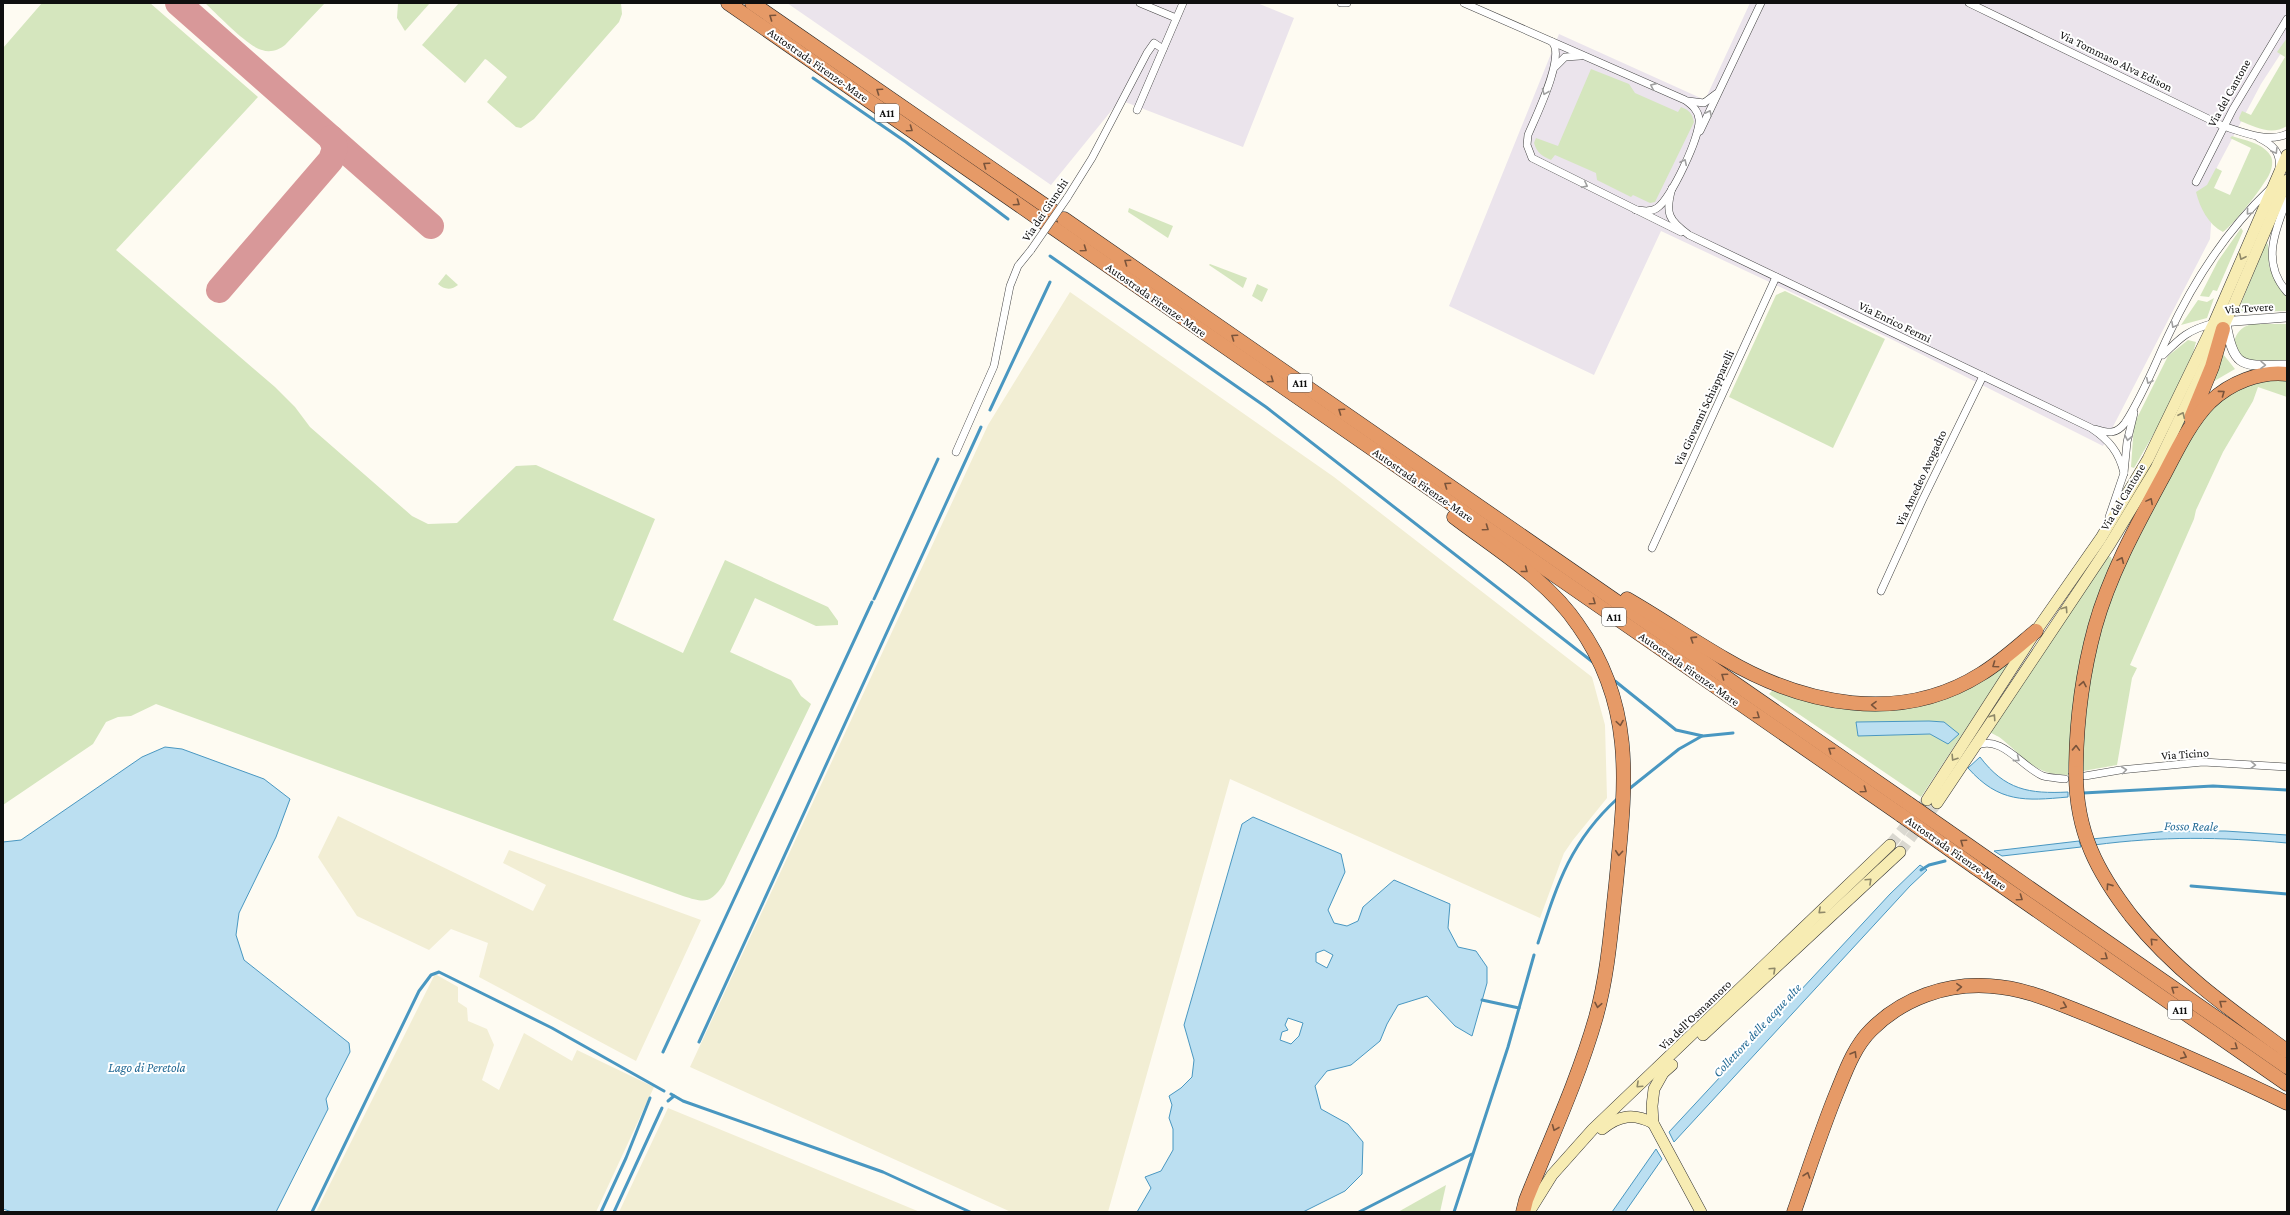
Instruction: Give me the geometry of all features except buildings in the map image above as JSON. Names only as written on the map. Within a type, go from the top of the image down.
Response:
[{"type":"highway","name":"Autostrada Firenze-Mare","points":[[728,3],[1053,220],[1537,547],[1905,810],[1976,868],[2287,1084]]},
{"type":"highway","name":"Autostrada Firenze-Mare","points":[[752,3],[1327,419],[1905,810],[1995,864],[2287,1067]]},
{"type":"highway","points":[[2180,445],[2212,367],[2221,324]]},
{"type":"highway","points":[[2287,374],[2256,376],[2226,390],[2205,407],[2180,445],[2132,535],[2110,584],[2095,626],[2081,694],[2075,776],[2081,822],[2085,837],[2105,880],[2132,917],[2168,957],[2202,987],[2287,1051]]},
{"type":"highway","points":[[1327,419],[1371,455],[1540,582],[1577,623],[1593,649],[1610,686],[1619,715],[1623,750],[1623,804],[1606,967],[1591,1034],[1564,1107],[1526,1200],[1523,1212]]},
{"type":"highway","points":[[1537,547],[1742,669],[1784,688],[1844,703],[1891,705],[1930,697],[1949,690],[1981,674],[2036,631]]},
{"type":"highway","points":[[1794,1212],[1830,1109],[1852,1055],[1871,1030],[1893,1012],[1918,997],[1953,987],[1990,986],[2027,991],[2140,1036],[2287,1103]]},
{"type":"main road","name":"Via del Cantone","points":[[2280,180],[2223,302],[2221,324],[2148,460],[2101,538],[2036,631],[1932,801],[1971,750],[2136,502],[2174,434],[2221,324],[2280,180],[2287,155]]},
{"type":"main road","name":"Via dell'Osmannoro","points":[[1529,1212],[1552,1175],[1593,1129],[1729,1001],[1780,948],[1866,870],[1890,845]]},
{"type":"main road","name":"Via dell'Osmannoro","points":[[1701,1212],[1653,1123],[1652,1106],[1654,1089],[1663,1073],[1900,852]]},
{"type":"main road","points":[[1572,1153],[1609,1123],[1621,1117],[1640,1118],[1653,1123]]},
{"type":"street","points":[[1140,3],[1176,18]]},
{"type":"street","points":[[1137,110],[1183,3]]},
{"type":"street","points":[[1341,3],[1347,3]]},
{"type":"street","points":[[1459,3],[1685,100],[1695,103],[1707,102],[1720,89]]},
{"type":"street","points":[[1464,3],[1479,11]]},
{"type":"street","points":[[1636,210],[1648,211],[1657,208],[1672,188],[1761,3]]},
{"type":"street","name":"Via Tommaso Alva Edison","points":[[1969,3],[2223,126],[2254,135],[2272,137],[2287,134]]},
{"type":"street","name":"Via del Cantone","points":[[2196,182],[2223,126],[2287,19]]},
{"type":"street","points":[[1551,42],[1556,51],[1554,70],[1528,135],[1527,145],[1530,154],[1540,163],[1689,235]]},
{"type":"street","name":"Via dei Giunchi","points":[[956,452],[994,366],[1010,286],[1018,266],[1032,250],[1092,158],[1147,53],[1154,43],[1163,49]]},
{"type":"street","points":[[1554,70],[1565,57],[1584,56]]},
{"type":"street","points":[[1685,100],[1698,114],[1699,124],[1697,137]]},
{"type":"street","name":"Via Tommaso Alva Edison","points":[[2254,135],[2270,144],[2276,150],[2280,162],[2280,180]]},
{"type":"street","name":"Via del Cantone","points":[[2091,428],[2116,432],[2125,423],[2137,404],[2160,358],[2168,336],[2210,261],[2226,238],[2280,180]]},
{"type":"street","name":"Via Enrico Fermi","points":[[1672,188],[1668,204],[1670,218],[1674,224],[1689,235],[2091,428],[2108,442],[2116,451],[2124,473]]},
{"type":"street","name":"Via Tevere","points":[[2287,200],[2275,231],[2271,249],[2275,273],[2287,292]]},
{"type":"street","name":"Via Giovanni Schiapparelli","points":[[1652,548],[1776,277]]},
{"type":"street","name":"Via Tevere","points":[[2221,324],[2287,317]]},
{"type":"street","points":[[2221,324],[2231,351],[2240,361],[2250,365],[2287,365]]},
{"type":"street","name":"Via del Cantone","points":[[2160,358],[2172,344],[2186,333],[2221,324]]},
{"type":"street","name":"Via Amedeo Avogadro","points":[[1881,591],[1922,501],[1983,376]]},
{"type":"street","name":"Via del Cantone","points":[[2101,538],[2124,473],[2129,433],[2137,404]]},
{"type":"street","name":"Via Ticino","points":[[1971,750],[1984,742],[1994,743],[2044,776],[2075,776],[2203,762],[2287,767]]},
{"type":"shaded area","points":[[787,3],[1257,3],[1294,18],[1243,147],[1120,100],[1051,185]]},
{"type":"shaded area","points":[[1750,3],[2287,3],[2287,44],[2261,84],[2215,171],[2210,239],[2103,446],[1893,340],[1661,231],[1594,375],[1449,306],[1559,34],[1705,100]]},
{"type":"shaded area","points":[[1070,292],[1334,477],[1592,677],[1605,725],[1607,798],[1564,853],[1540,918],[1230,779],[1108,1212],[1011,1212],[690,1067],[988,425]]},
{"type":"shaded area","points":[[338,816],[533,911],[546,885],[503,863],[509,850],[701,920],[636,1061],[479,977],[488,943],[451,929],[429,950],[357,916],[318,857]]},
{"type":"shaded area","points":[[435,974],[458,987],[458,1002],[467,1008],[468,1021],[487,1029],[494,1045],[482,1080],[499,1090],[524,1033],[572,1061],[577,1050],[654,1087],[596,1212],[316,1212]]},
{"type":"shaded area","points":[[668,1108],[920,1212],[619,1212]]},
{"type":"green space","points":[[42,3],[150,3],[258,97],[116,250],[275,387],[295,407],[310,427],[412,516],[428,524],[457,523],[516,466],[536,465],[655,519],[613,620],[683,653],[725,560],[828,607],[838,621],[838,625],[816,626],[755,598],[730,652],[791,680],[801,696],[811,704],[724,884],[715,895],[702,901],[683,896],[156,704],[131,716],[118,717],[106,722],[93,744],[3,805],[3,48]]},
{"type":"green space","points":[[205,3],[325,3],[285,45],[277,50],[268,51],[256,48],[249,43]]},
{"type":"green space","points":[[398,3],[430,3],[405,31],[397,18]]},
{"type":"green space","points":[[459,3],[621,3],[622,14],[619,22],[534,119],[521,128],[516,127],[487,102],[507,77],[487,60],[485,59],[465,83],[422,45]]},
{"type":"green space","points":[[2287,38],[2287,126],[2281,129],[2264,130],[2240,121],[2239,118],[2242,111],[2251,115],[2285,57],[2277,52]]},
{"type":"green space","points":[[1591,69],[1629,84],[1635,93],[1678,112],[1681,107],[1684,108],[1690,112],[1692,116],[1694,122],[1655,202],[1650,203],[1633,195],[1631,197],[1597,180],[1596,173],[1555,155],[1551,160],[1548,159],[1540,154],[1535,146],[1534,143],[1536,138],[1558,146]]},
{"type":"green space","points":[[2232,136],[2252,142],[2263,148],[2271,157],[2272,165],[2266,181],[2241,213],[2223,232],[2213,225],[2205,215],[2196,192],[2207,185],[2216,168],[2222,171],[2214,188],[2230,195],[2251,148],[2230,138]]},
{"type":"green space","points":[[1129,208],[1173,226],[1168,238],[1128,212]]},
{"type":"green space","points":[[2241,228],[2243,231],[2217,291],[2213,290],[2209,297],[2200,296],[2218,261]]},
{"type":"green space","points":[[2266,243],[2268,244],[2269,266],[2277,285],[2287,297],[2287,311],[2239,312],[2238,311]]},
{"type":"green space","points":[[1210,264],[1247,278],[1243,288],[1209,265]]},
{"type":"green space","points":[[446,274],[458,285],[448,289],[438,284]]},
{"type":"green space","points":[[1257,284],[1268,289],[1262,302],[1252,296]]},
{"type":"green space","points":[[1785,291],[1885,339],[1833,448],[1729,397],[1776,295]]},
{"type":"green space","points":[[2214,298],[2207,318],[2181,325],[2198,300],[2207,302]]},
{"type":"green space","points":[[2253,324],[2287,324],[2287,360],[2253,361],[2243,358],[2238,354],[2235,349],[2235,338],[2242,329]]},
{"type":"green space","points":[[2188,340],[2196,342],[2193,353],[2157,428],[2134,468],[2131,467],[2134,424],[2168,356]]},
{"type":"green space","points":[[2223,354],[2235,369],[2211,383]]},
{"type":"green space","points":[[2287,379],[2287,397],[2258,387],[2253,401],[2223,452],[2196,510],[2194,519],[2130,665],[2137,668],[2132,678],[2117,765],[2083,771],[2081,742],[2092,660],[2106,611],[2131,547],[2201,420],[2211,409],[2230,394],[2249,385],[2260,382]]},
{"type":"green space","points":[[2107,556],[2111,557],[2112,561],[2086,632],[2071,737],[2068,775],[2047,772],[2032,765],[2001,739],[1990,732]]},
{"type":"green space","points":[[2004,665],[2007,666],[1921,797],[1769,694],[1772,691],[1831,707],[1854,710],[1877,710],[1922,704],[1965,689]],"holes":[[[1944,722],[1944,741],[1930,734],[1858,736],[1856,723]]]},
{"type":"green space","points":[[1446,1185],[1440,1212],[1398,1212]]},
{"type":"water","points":[[1856,722],[1944,722],[1959,734],[1948,744],[1930,734],[1858,736]]},
{"type":"water","name":"Lago di Peretola","points":[[165,747],[182,749],[264,779],[290,799],[276,837],[239,913],[236,935],[244,960],[349,1043],[350,1052],[326,1099],[328,1109],[276,1212],[12,1212],[3,1209],[3,842],[21,840],[142,757]]},
{"type":"water","points":[[1980,757],[1999,777],[2019,788],[2041,792],[2068,792],[2068,797],[2026,799],[2002,794],[1979,779],[1968,768]]},
{"type":"water","points":[[1253,817],[1341,854],[1345,872],[1328,910],[1334,923],[1347,926],[1358,921],[1363,907],[1394,880],[1450,904],[1448,928],[1458,947],[1476,951],[1487,967],[1487,983],[1472,1036],[1455,1026],[1427,996],[1398,1005],[1387,1024],[1380,1041],[1351,1065],[1327,1071],[1315,1086],[1321,1109],[1348,1124],[1363,1142],[1362,1174],[1345,1191],[1303,1212],[1137,1212],[1151,1188],[1145,1177],[1161,1171],[1173,1150],[1173,1129],[1169,1118],[1172,1105],[1169,1096],[1181,1088],[1192,1077],[1194,1060],[1184,1025],[1242,824]],"holes":[[[1324,950],[1333,955],[1327,968],[1316,962],[1316,953]],[[1288,1018],[1303,1023],[1299,1036],[1291,1044],[1280,1040],[1282,1032],[1288,1030],[1285,1025]]]},
{"type":"water","points":[[2168,831],[2225,831],[2287,835],[2287,843],[2191,838],[2143,840],[2094,845],[2092,839]]},
{"type":"water","points":[[2079,841],[2081,847],[2002,856],[1994,851]]},
{"type":"water","points":[[1920,865],[1927,870],[1910,886],[1674,1142],[1669,1132],[1890,894]]},
{"type":"water","points":[[1656,1149],[1662,1159],[1625,1212],[1612,1212]]},
{"type":"waterway","points":[[813,78],[906,142],[1008,219]]},
{"type":"waterway","points":[[1050,256],[1266,407],[1594,663]]},
{"type":"waterway","points":[[990,410],[1050,282]]},
{"type":"waterway","points":[[699,1042],[981,427]]},
{"type":"waterway","points":[[874,599],[938,459]]},
{"type":"waterway","points":[[663,1052],[872,602]]},
{"type":"waterway","points":[[1615,681],[1676,730],[1703,736],[1733,733]]},
{"type":"waterway","points":[[1629,789],[1679,749],[1702,736]]},
{"type":"waterway","points":[[2083,793],[2213,786],[2287,790]]},
{"type":"waterway","points":[[1538,943],[1559,883],[1576,848],[1601,815],[1617,799]]},
{"type":"waterway","name":"Fosso Reale","points":[[1921,870],[1929,865],[1945,861]]},
{"type":"waterway","points":[[2191,886],[2287,894]]},
{"type":"waterway","points":[[1454,1212],[1508,1047],[1534,955]]},
{"type":"waterway","points":[[312,1212],[419,991],[431,975],[439,972],[552,1028],[664,1091]]},
{"type":"waterway","points":[[1482,1000],[1519,1008]]},
{"type":"waterway","points":[[671,1094],[683,1101],[883,1172],[970,1212]]},
{"type":"waterway","points":[[668,1101],[674,1096]]},
{"type":"waterway","points":[[601,1212],[626,1158],[650,1098]]},
{"type":"waterway","points":[[614,1212],[662,1108]]},
{"type":"waterway","points":[[1359,1212],[1472,1154]]},
{"type":"taxiway","points":[[178,3],[431,226]]},
{"type":"taxiway","points":[[219,290],[331,160],[335,148],[331,138]]},
{"type":"tunnel","points":[[1890,845],[1927,800]]},
{"type":"tunnel","points":[[1900,852],[1937,803]]},
{"type":"water label","name":"Collettore delle acque alte","points":[[1757,1030]]}]
